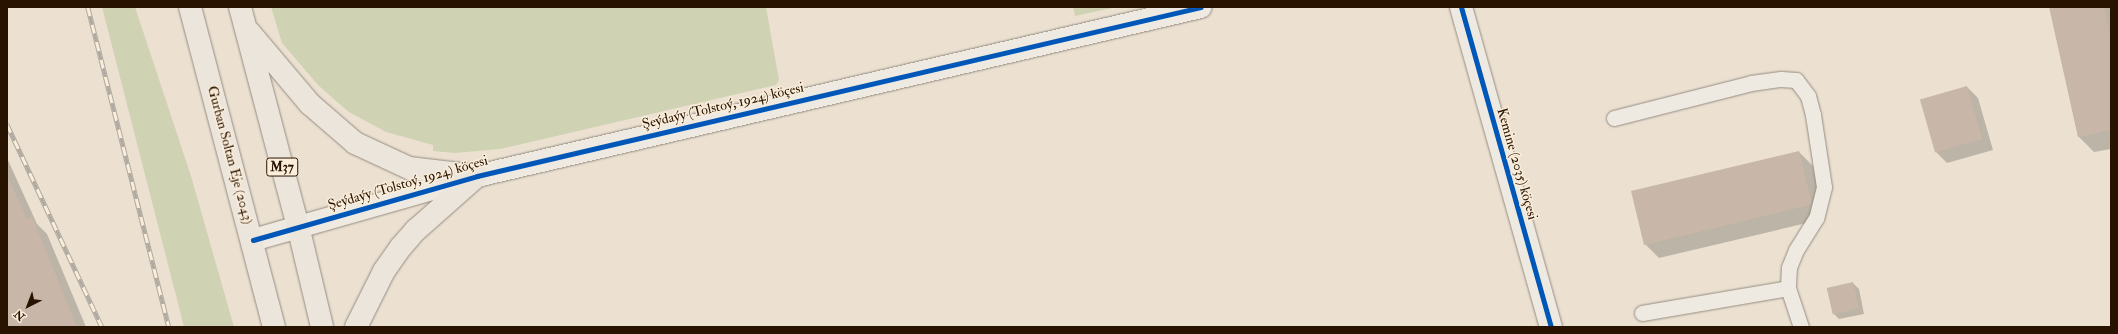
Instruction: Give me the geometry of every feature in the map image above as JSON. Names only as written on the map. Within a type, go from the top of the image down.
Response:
[{"type":"highway","points":[[175,7],[226,145]]},
{"type":"highway","name":"Gurban Soltan Eje (2043)","points":[[190,7],[226,145],[253,240],[274,327]]},
{"type":"highway","name":"M37","points":[[240,7],[298,226],[322,327]]},
{"type":"highway","points":[[246,28],[310,104],[355,143],[409,168],[477,176]]},
{"type":"highway","points":[[356,327],[384,271],[401,247],[416,230],[477,176]]},
{"type":"street","name":"Şeýdaýy (Tolstoý, 1924) köçesi","points":[[253,240],[477,176],[1201,7]]},
{"type":"street","name":"Kemine (2035) köçesi","points":[[1461,7],[1551,327]]},
{"type":"lane","points":[[1614,118],[1751,83],[1781,79],[1796,80],[1808,96],[1813,115],[1824,187],[1816,218],[1796,250],[1788,267],[1788,288],[1801,327]]},
{"type":"lane","points":[[1642,313],[1788,288]]},
{"type":"green space","points":[[102,7],[135,7],[191,176],[234,327],[184,327]]},
{"type":"green space","points":[[271,7],[766,7],[779,80],[776,85],[500,149],[455,153],[433,151],[433,145],[386,132],[349,112],[337,102],[318,85],[282,43]]},
{"type":"green space","points":[[1073,7],[1117,7],[1075,16]]},
{"type":"building","points":[[2049,7],[2104,7],[2111,38],[2111,130],[2078,137]]},
{"type":"building","points":[[1967,86],[1982,139],[1935,152],[1920,100]]},
{"type":"building","points":[[1799,151],[1811,201],[1810,205],[1644,245],[1631,191]]},
{"type":"building","points":[[7,175],[27,219],[32,217],[77,327],[7,327]]},
{"type":"building","points":[[1853,282],[1859,308],[1833,314],[1827,288]]},
{"type":"railway","points":[[88,7],[169,327]]},
{"type":"railway","points":[[7,124],[102,327]]},
{"type":"cycle path","points":[[253,240],[477,176],[1201,7]]},
{"type":"cycle path","points":[[1461,7],[1551,327]]}]
